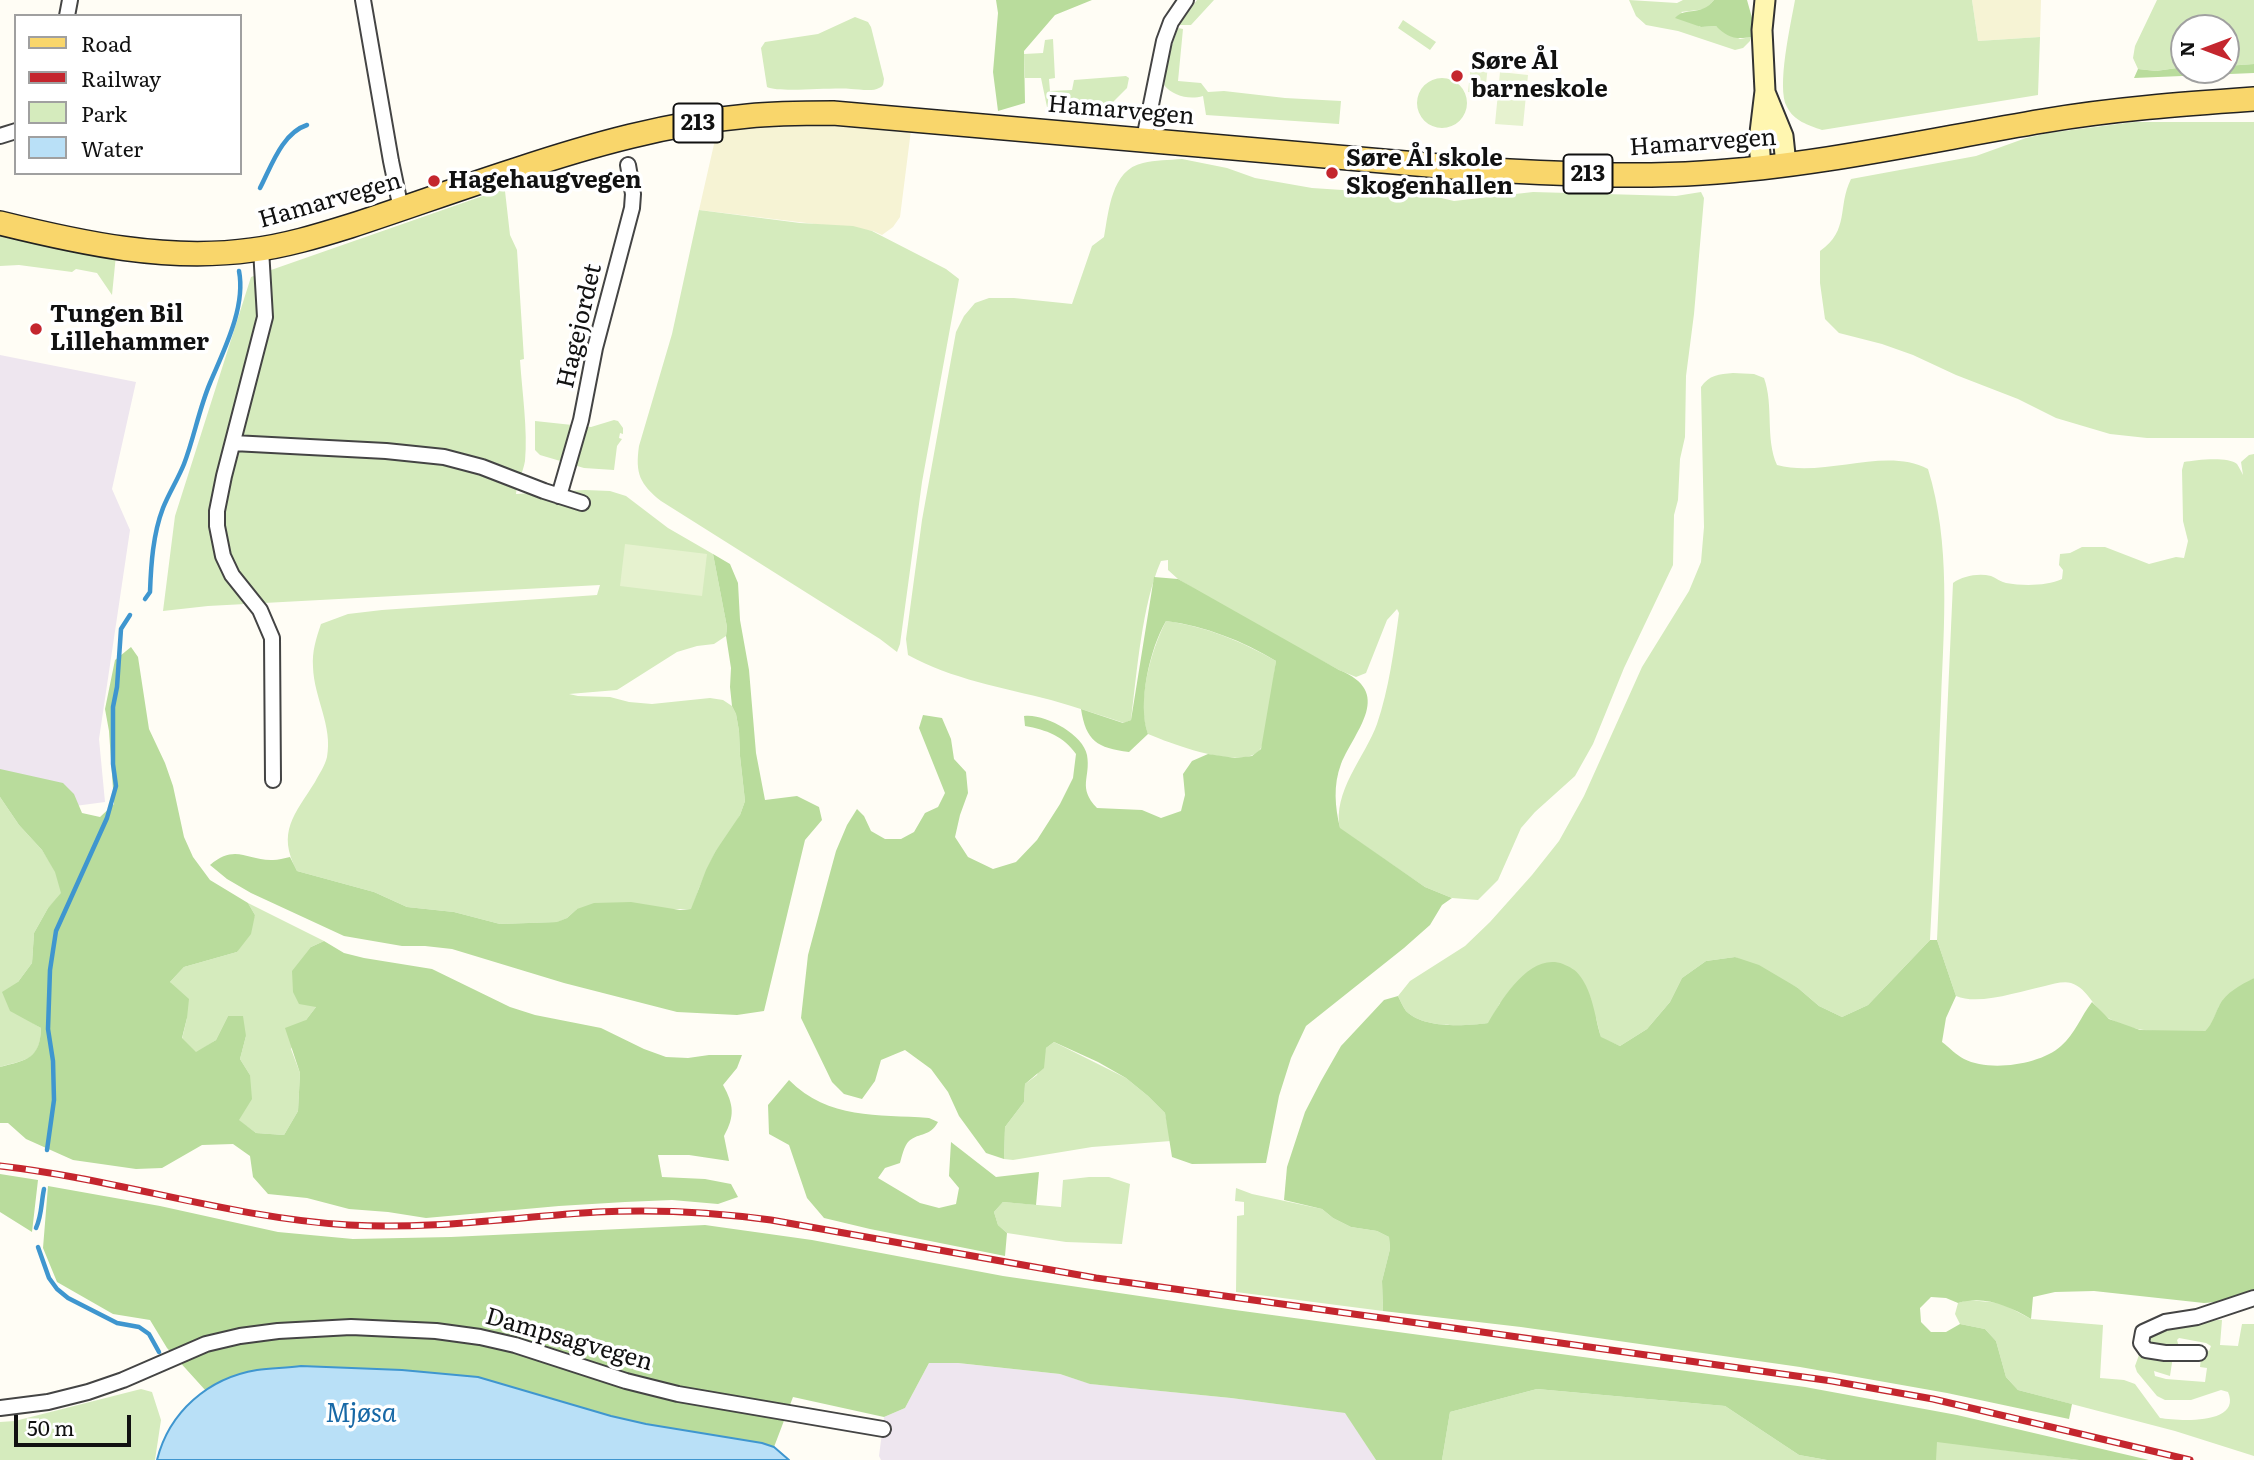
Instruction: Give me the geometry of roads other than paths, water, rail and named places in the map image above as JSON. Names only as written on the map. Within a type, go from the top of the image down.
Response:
[{"type":"main road","points":[[1761,167],[1759,141],[1765,91],[1762,30],[1765,0]]},
{"type":"main road","points":[[1765,91],[1783,136],[1786,164]]},
{"type":"main road","name":"Hamarvegen","points":[[0,223],[50,236],[148,251],[222,253],[261,249],[301,241],[611,141],[665,128],[747,116],[833,113],[1474,169],[1578,174],[1702,173],[1866,153],[2126,108],[2254,99]]},
{"type":"street","points":[[363,0],[401,209]]},
{"type":"street","points":[[1144,139],[1164,41],[1171,22],[1186,0]]},
{"type":"street","name":"Hagejordet","points":[[559,496],[581,420],[595,348],[632,208],[633,194],[628,165]]},
{"type":"street","points":[[261,249],[265,317],[219,496],[217,526],[223,556],[232,575],[260,610],[272,638],[273,780]]},
{"type":"street","points":[[233,443],[386,451],[444,457],[482,467],[582,503]]},
{"type":"street","points":[[2199,1353],[2146,1350],[2141,1343],[2143,1332],[2165,1322],[2205,1315],[2254,1297]]},
{"type":"street","name":"Dampsagvegen","points":[[0,1408],[48,1402],[88,1392],[206,1344],[240,1336],[351,1327],[436,1331],[480,1337],[678,1394],[883,1429]]},
{"type":"water","name":"Mjøsa","points":[[301,1366],[402,1370],[478,1377],[611,1416],[762,1443],[774,1447],[789,1460],[157,1460],[171,1427],[193,1400],[207,1389],[239,1374]]},
{"type":"waterway","points":[[260,188],[284,143],[298,129],[307,125]]},
{"type":"waterway","points":[[145,599],[150,592],[153,549],[165,502],[184,464],[206,393],[237,314],[239,271]]},
{"type":"waterway","points":[[47,1150],[54,1100],[53,1061],[48,1029],[50,970],[56,931],[107,818],[116,786],[113,764],[113,707],[121,629],[130,615]]},
{"type":"waterway","points":[[36,1228],[44,1189]]},
{"type":"waterway","points":[[38,1247],[49,1278],[57,1289],[68,1298],[117,1323],[139,1327],[149,1334],[159,1352]]},
{"type":"railway","points":[[0,1166],[87,1180],[261,1215],[349,1225],[411,1226],[641,1211],[706,1213],[771,1220],[1096,1278],[1832,1381],[1933,1399],[2190,1460]]},
{"type":"place","name":"Søre Ål barneskole","points":[[1457,76]]},
{"type":"place","name":"Søre Ål skole Skogenhallen","points":[[1332,173]]},
{"type":"place","name":"Hagehaugvegen","points":[[434,181]]},
{"type":"place","name":"Tungen Bil Lillehammer","points":[[36,329]]}]
